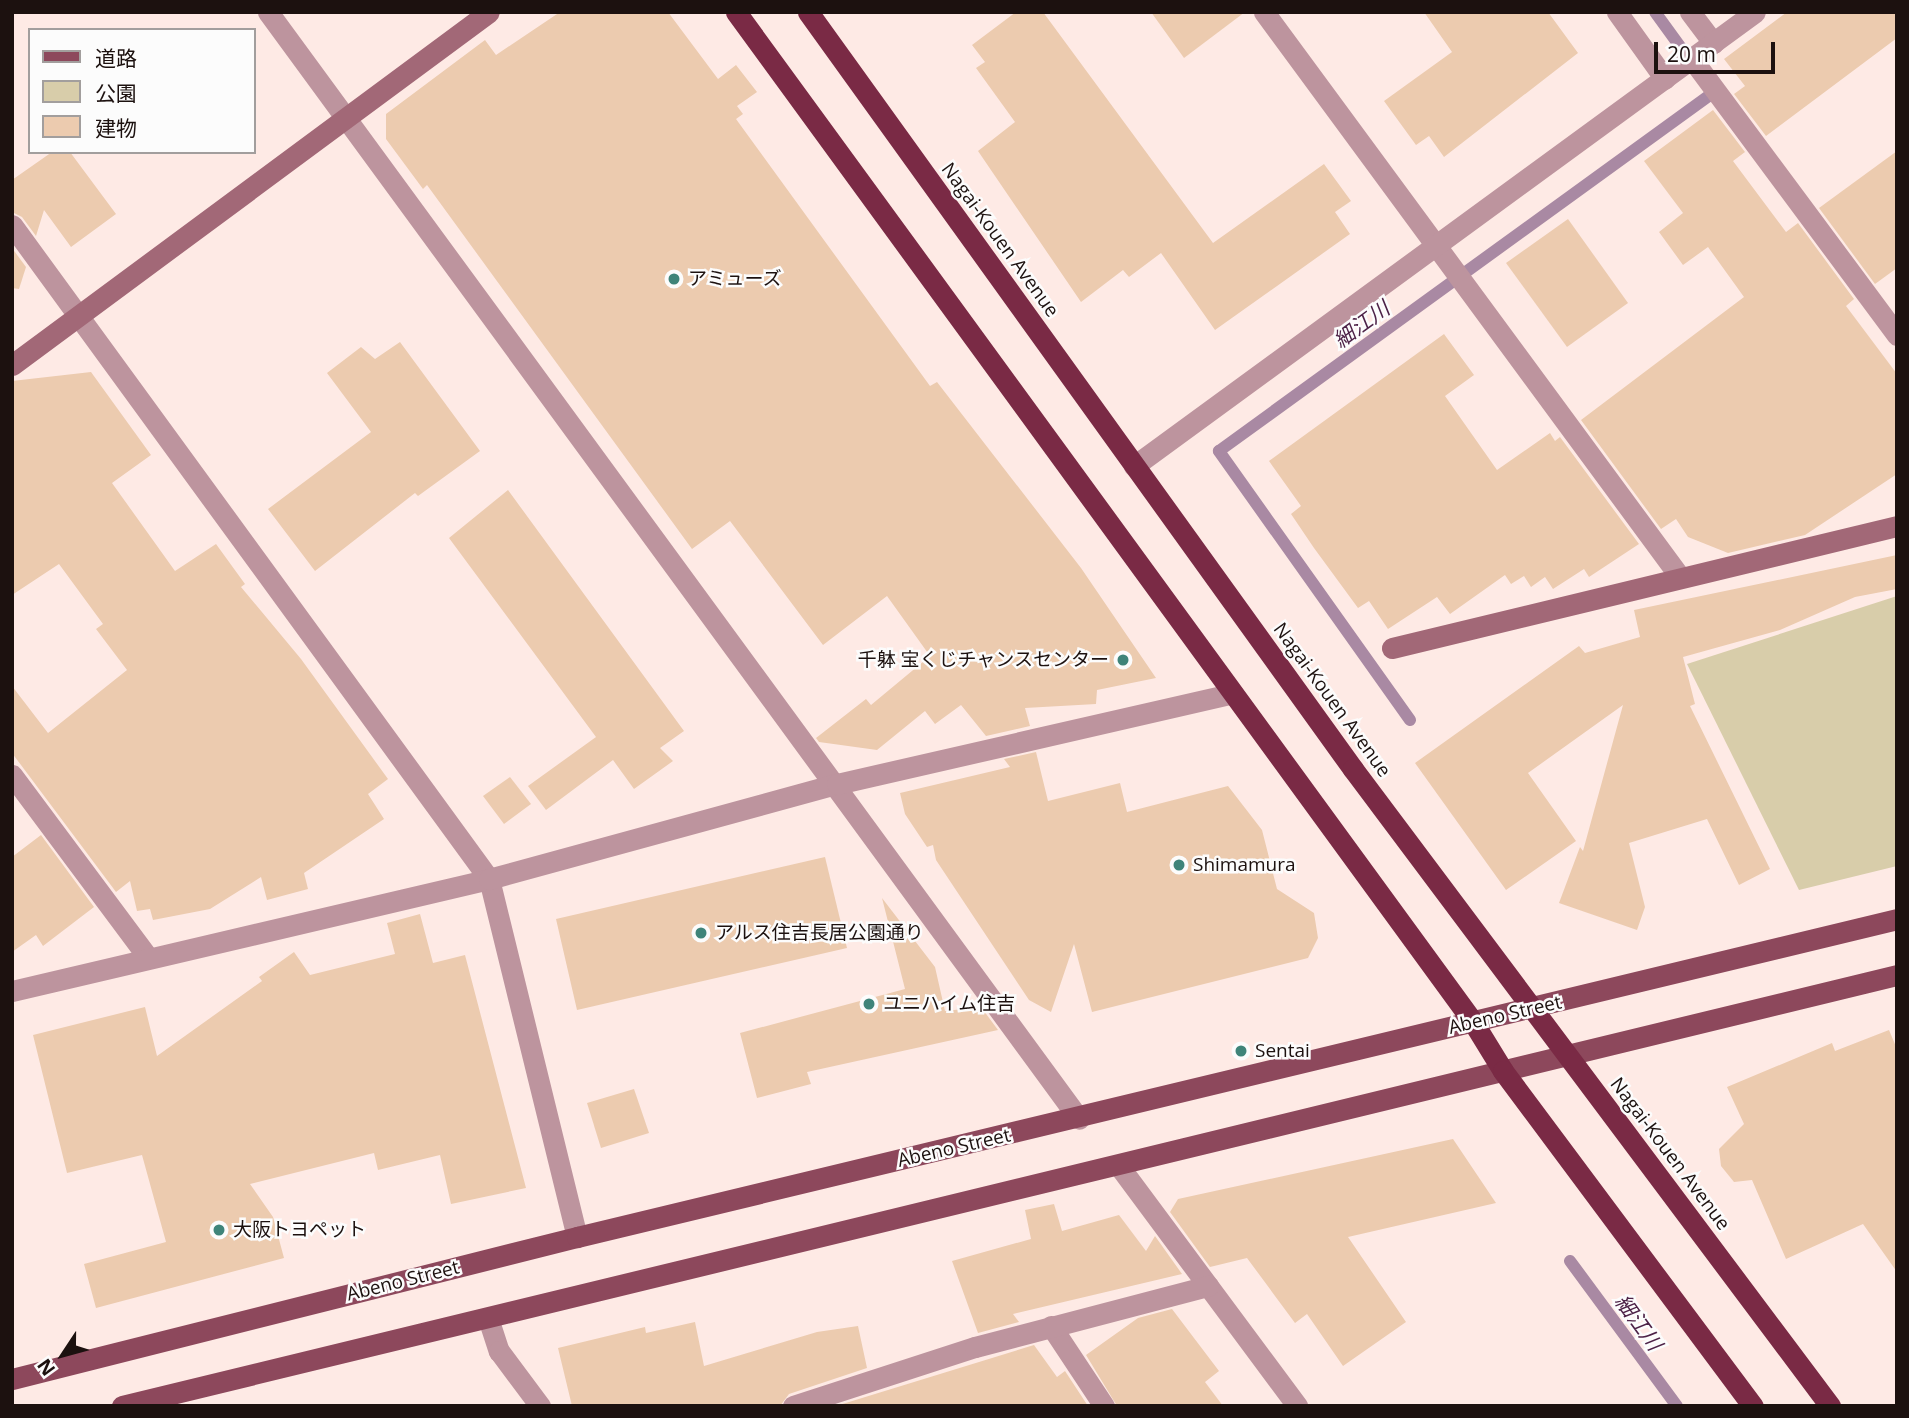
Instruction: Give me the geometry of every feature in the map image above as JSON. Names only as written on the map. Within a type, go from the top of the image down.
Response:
[{"type":"highway","points":[[736,12],[1473,1022],[1503,1071],[1753,1406]]},
{"type":"highway","name":"Nagai-Kouen Avenue","points":[[808,12],[1134,466],[1530,1009],[1830,1406]]},
{"type":"main road","name":"Abeno Street","points":[[12,1379],[577,1237],[1079,1119],[1897,919]]},
{"type":"main road","points":[[122,1406],[1897,975]]},
{"type":"street","points":[[268,12],[837,784],[1079,1119]]},
{"type":"street","points":[[12,365],[489,12]]},
{"type":"street","points":[[1264,12],[1680,576]]},
{"type":"street","points":[[1617,12],[1665,79]]},
{"type":"street","points":[[1690,12],[1713,43]]},
{"type":"street","points":[[1134,466],[1755,12]]},
{"type":"street","points":[[1692,59],[1897,335]]},
{"type":"street","points":[[12,225],[489,879],[577,1237]]},
{"type":"street","points":[[1392,648],[1680,576],[1897,526]]},
{"type":"street","points":[[12,991],[147,956],[489,879],[837,784],[1233,693]]},
{"type":"street","points":[[12,775],[147,956]]},
{"type":"street","points":[[1119,1166],[1297,1406]]},
{"type":"street","points":[[793,1406],[1051,1326],[1208,1286]]},
{"type":"street","points":[[488,1318],[499,1351],[540,1406]]},
{"type":"street","points":[[1051,1326],[1104,1406]]},
{"type":"green space","points":[[1897,596],[1897,866],[1799,890],[1687,664]]},
{"type":"building","points":[[560,12],[668,12],[718,79],[736,65],[757,92],[737,106],[743,114],[736,119],[930,386],[937,382],[1081,568],[1156,678],[1097,690],[1096,704],[1025,708],[1030,726],[986,736],[961,705],[935,724],[925,711],[877,750],[819,742],[816,738],[866,699],[871,705],[930,656],[887,596],[823,645],[730,521],[692,549],[427,185],[423,189],[386,139],[386,114],[485,40],[496,55]]},
{"type":"building","points":[[1016,12],[1043,12],[1213,243],[1324,164],[1351,201],[1335,212],[1350,234],[1215,330],[1161,253],[1129,277],[1123,270],[1081,302],[978,151],[1015,122],[976,68],[985,62],[972,45]]},
{"type":"building","points":[[1151,12],[1245,12],[1184,58]]},
{"type":"building","points":[[1424,12],[1548,12],[1578,53],[1444,157],[1429,136],[1416,145],[1384,101],[1452,52]]},
{"type":"building","points":[[1787,12],[1897,12],[1897,38],[1766,136],[1734,94],[1745,86],[1724,59]]},
{"type":"building","points":[[1713,110],[1745,152],[1733,161],[1786,232],[1798,223],[1854,299],[1846,306],[1897,374],[1897,474],[1805,535],[1728,553],[1688,537],[1676,519],[1661,529],[1581,420],[1744,297],[1708,247],[1683,265],[1659,232],[1683,213],[1644,161]]},
{"type":"building","points":[[1897,151],[1897,268],[1875,284],[1819,208]]},
{"type":"building","points":[[49,154],[71,154],[116,214],[71,247],[44,210],[36,236],[22,217],[12,212],[12,180]]},
{"type":"building","points":[[1568,219],[1628,303],[1567,347],[1506,263]]},
{"type":"building","points":[[12,248],[26,267],[19,289],[12,288]]},
{"type":"building","points":[[1444,334],[1474,375],[1445,396],[1497,470],[1550,433],[1555,441],[1560,437],[1639,544],[1589,577],[1584,569],[1553,589],[1545,577],[1531,587],[1524,576],[1511,584],[1505,575],[1450,614],[1437,597],[1388,629],[1369,601],[1358,608],[1314,548],[1291,514],[1301,506],[1269,461]]},
{"type":"building","points":[[400,342],[480,451],[418,496],[415,493],[315,571],[268,509],[371,432],[327,373],[361,347],[375,359]]},
{"type":"building","points":[[91,372],[151,455],[112,483],[175,571],[216,544],[245,584],[241,587],[301,659],[388,779],[368,794],[384,819],[304,873],[308,889],[267,900],[261,877],[210,909],[153,920],[150,909],[137,911],[130,881],[116,892],[12,753],[12,686],[48,733],[127,670],[96,629],[103,624],[59,564],[12,595],[12,381]]},
{"type":"building","points":[[508,490],[684,731],[660,748],[673,761],[634,789],[613,760],[546,810],[528,786],[596,737],[449,538]]},
{"type":"building","points":[[1897,555],[1897,589],[1855,597],[1780,630],[1683,657],[1695,704],[1690,706],[1770,869],[1739,885],[1707,819],[1629,843],[1645,907],[1637,930],[1559,903],[1580,847],[1583,851],[1623,705],[1528,773],[1576,841],[1506,890],[1415,763],[1579,646],[1585,653],[1640,637],[1634,610]]},
{"type":"building","points":[[1036,752],[1048,801],[1120,783],[1127,812],[1228,786],[1262,830],[1277,889],[1314,913],[1318,938],[1308,958],[1092,1012],[1074,944],[1051,1012],[1029,1000],[936,860],[933,845],[927,847],[905,814],[900,793],[1010,767],[1004,759]]},
{"type":"building","points":[[510,777],[531,804],[504,824],[483,796]]},
{"type":"building","points":[[41,835],[94,907],[43,946],[36,935],[12,952],[12,857]]},
{"type":"building","name":"アルス住吉長居公園通り","points":[[825,857],[847,948],[577,1010],[556,919]]},
{"type":"building","name":"ユニハイム住吉","points":[[882,898],[935,967],[945,1011],[981,1007],[998,1030],[807,1072],[811,1084],[757,1098],[740,1033],[905,989]]},
{"type":"building","points":[[420,914],[433,963],[465,955],[526,1188],[451,1204],[440,1155],[378,1170],[374,1153],[250,1184],[273,1217],[284,1258],[96,1308],[84,1264],[166,1242],[142,1155],[67,1173],[33,1035],[145,1007],[157,1056],[262,981],[259,977],[294,952],[310,975],[395,954],[387,923]]},
{"type":"building","points":[[1889,1030],[1897,1049],[1897,1272],[1863,1224],[1786,1259],[1752,1180],[1734,1182],[1721,1166],[1719,1149],[1744,1124],[1727,1087],[1832,1043],[1835,1051]]},
{"type":"building","points":[[634,1089],[649,1133],[601,1148],[587,1103]]},
{"type":"building","points":[[1453,1139],[1496,1203],[1348,1237],[1406,1322],[1343,1366],[1307,1314],[1295,1323],[1247,1258],[1210,1267],[1170,1212],[1178,1199]]},
{"type":"building","points":[[1054,1204],[1062,1231],[1119,1215],[1146,1251],[1155,1236],[1182,1274],[1013,1314],[1019,1322],[978,1333],[952,1261],[1031,1239],[1025,1210]]},
{"type":"building","points":[[1172,1309],[1219,1371],[1205,1382],[1223,1406],[1117,1406],[1086,1355],[1138,1318]]},
{"type":"building","points":[[695,1322],[704,1366],[817,1332],[858,1326],[867,1368],[789,1394],[780,1406],[572,1406],[558,1348],[645,1327],[646,1333]]},
{"type":"building","points":[[1034,1345],[1057,1377],[1065,1371],[1088,1406],[836,1406]]},
{"type":"waterway","name":"細江川","points":[[1655,12],[1692,63]]},
{"type":"waterway","name":"細江川","points":[[1410,720],[1219,451],[1714,92],[1709,86]]},
{"type":"waterway","name":"細江川","points":[[1570,1261],[1677,1406]]},
{"type":"place","name":"アミューズ","points":[[674,279]]},
{"type":"place","name":"千躰 宝くじチャンスセンター","points":[[1123,660]]},
{"type":"place","name":"Shimamura","points":[[1179,865]]},
{"type":"place","name":"アルス住吉長居公園通り","points":[[701,933]]},
{"type":"place","name":"ユニハイム住吉","points":[[869,1004]]},
{"type":"place","name":"Sentai","points":[[1241,1051]]},
{"type":"place","name":"大阪トヨペット","points":[[219,1230]]}]
